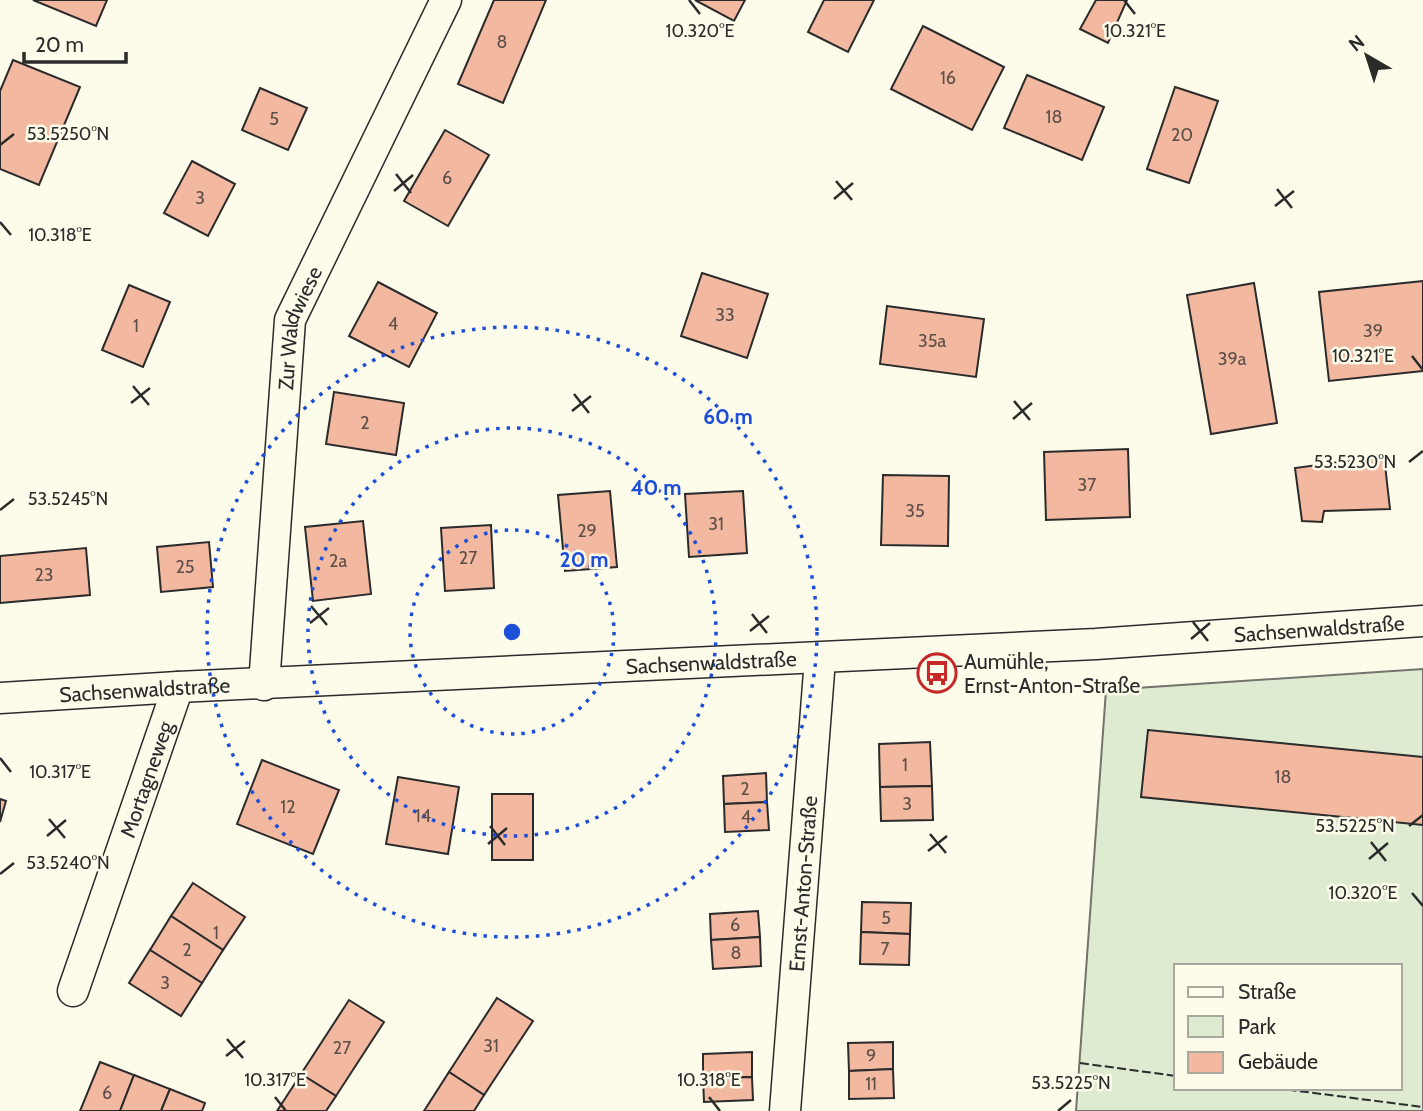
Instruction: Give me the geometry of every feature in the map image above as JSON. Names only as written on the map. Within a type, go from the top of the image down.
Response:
[{"type":"street","name":"Zur Waldwiese","points":[[264,685],[290,320],[446,0]]},
{"type":"street","name":"Sachsenwaldstraße","points":[[0,698],[178,687],[820,659],[1096,644],[1423,621]]},
{"type":"street","name":"Ernst-Anton-Straße","points":[[785,1111],[820,659]]},
{"type":"street","name":"Mortagneweg","points":[[73,991],[178,687]]},
{"type":"green space","points":[[1423,669],[1423,1111],[1076,1111],[1106,690]]},
{"type":"building","points":[[33,0],[107,0],[96,26]]},
{"type":"building","points":[[494,0],[546,0],[503,103],[458,84]]},
{"type":"building","points":[[695,0],[745,0],[734,21]]},
{"type":"building","points":[[824,0],[874,0],[848,52],[808,32]]},
{"type":"building","points":[[1096,0],[1127,0],[1108,43],[1080,29]]},
{"type":"building","points":[[923,26],[1004,67],[972,130],[891,89]]},
{"type":"building","points":[[13,60],[80,87],[39,185],[0,169],[0,91]]},
{"type":"building","points":[[1027,75],[1104,107],[1082,160],[1004,128]]},
{"type":"building","points":[[1175,87],[1218,101],[1189,183],[1147,169]]},
{"type":"building","points":[[260,88],[307,108],[288,150],[242,130]]},
{"type":"building","points":[[445,130],[489,155],[448,226],[404,201]]},
{"type":"building","points":[[192,161],[235,184],[208,236],[164,213]]},
{"type":"building","points":[[702,273],[768,294],[747,358],[681,336]]},
{"type":"building","points":[[1423,281],[1423,371],[1329,381],[1319,292]]},
{"type":"building","points":[[378,282],[437,313],[409,367],[349,336]]},
{"type":"building","points":[[1254,283],[1277,423],[1211,434],[1187,295]]},
{"type":"building","points":[[129,285],[170,302],[143,367],[102,350]]},
{"type":"building","points":[[887,306],[984,319],[976,377],[880,364]]},
{"type":"building","points":[[334,392],[404,403],[396,455],[326,444]]},
{"type":"building","points":[[1128,449],[1130,517],[1046,520],[1044,452]]},
{"type":"building","points":[[1384,456],[1390,509],[1324,511],[1322,522],[1302,521],[1295,468]]},
{"type":"building","points":[[883,475],[949,476],[948,546],[881,545]]},
{"type":"building","points":[[610,491],[617,567],[565,571],[558,495]]},
{"type":"building","points":[[743,491],[747,553],[689,557],[685,494]]},
{"type":"building","points":[[363,521],[371,594],[313,601],[305,527]]},
{"type":"building","points":[[491,525],[494,588],[445,591],[441,528]]},
{"type":"building","points":[[209,542],[213,587],[161,592],[157,547]]},
{"type":"building","points":[[86,548],[90,595],[0,603],[0,556]]},
{"type":"building","points":[[1148,730],[1423,757],[1423,825],[1141,797]]},
{"type":"building","points":[[930,742],[932,786],[880,787],[879,744]]},
{"type":"building","points":[[262,760],[339,790],[313,854],[237,824]]},
{"type":"building","points":[[766,773],[767,802],[724,804],[723,776]]},
{"type":"building","points":[[398,777],[459,787],[448,854],[386,844]]},
{"type":"building","points":[[932,786],[933,820],[881,821],[880,787]]},
{"type":"building","points":[[492,794],[533,794],[533,860],[492,860]]},
{"type":"building","points":[[0,799],[6,801],[0,822]]},
{"type":"building","points":[[767,802],[769,830],[725,832],[724,804]]},
{"type":"building","points":[[193,883],[245,917],[223,950],[171,916]]},
{"type":"building","points":[[862,902],[911,903],[910,934],[861,932]]},
{"type":"building","points":[[758,911],[760,937],[711,940],[710,914]]},
{"type":"building","points":[[171,916],[223,950],[202,983],[150,950]]},
{"type":"building","points":[[861,932],[910,934],[909,965],[860,964]]},
{"type":"building","points":[[760,937],[761,966],[713,969],[711,940]]},
{"type":"building","points":[[150,950],[202,983],[181,1016],[129,983]]},
{"type":"building","points":[[497,998],[533,1021],[484,1095],[449,1072]]},
{"type":"building","points":[[349,1000],[384,1022],[336,1096],[301,1074]]},
{"type":"building","points":[[893,1042],[893,1069],[849,1071],[848,1043]]},
{"type":"building","points":[[752,1052],[752,1077],[703,1078],[703,1054]]},
{"type":"building","points":[[100,1062],[134,1075],[120,1111],[80,1111]]},
{"type":"building","points":[[893,1069],[894,1098],[849,1099],[849,1071]]},
{"type":"building","points":[[449,1072],[484,1095],[474,1111],[424,1111]]},
{"type":"building","points":[[301,1074],[336,1096],[326,1111],[277,1111]]},
{"type":"building","points":[[134,1075],[170,1089],[161,1111],[120,1111]]},
{"type":"building","points":[[752,1077],[753,1100],[704,1102],[703,1078]]},
{"type":"building","points":[[170,1089],[205,1103],[202,1111],[161,1111]]},
{"type":"fence","points":[[1080,1063],[1174,1076]]},
{"type":"fence","points":[[1291,1090],[1423,1107]]},
{"type":"place","name":"Aumühle, Ernst-Anton-Straße","points":[[937,673]]}]
